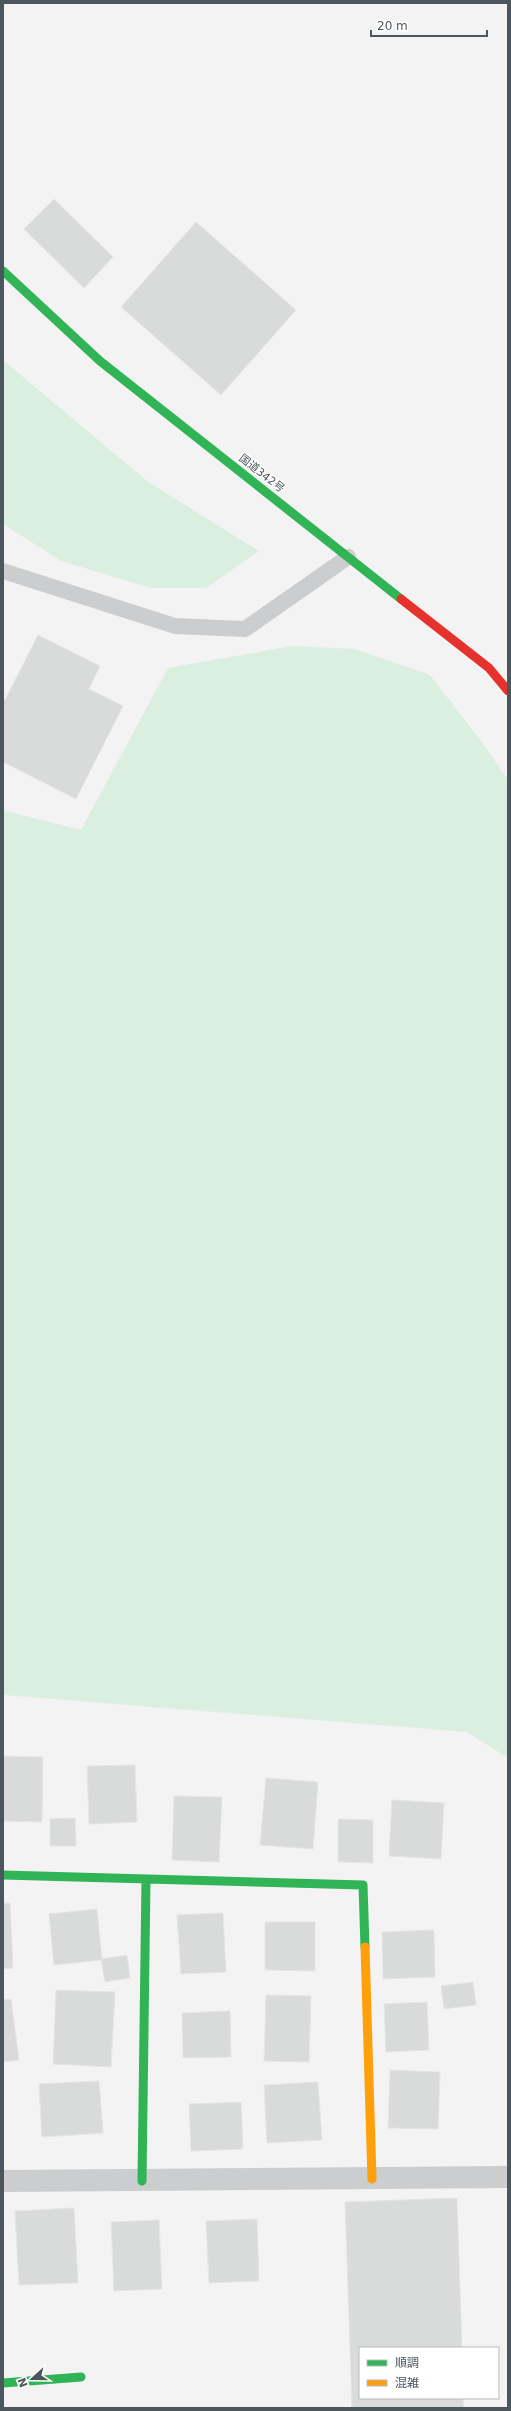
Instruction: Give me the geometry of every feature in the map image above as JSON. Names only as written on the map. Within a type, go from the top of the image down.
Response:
[{"type":"main road","name":"国道342号","points":[[3,271],[100,361],[489,668],[508,691]]},
{"type":"main road","points":[[3,1875],[363,1885],[372,2179]]},
{"type":"main road","points":[[142,2181],[146,1878]]},
{"type":"main road","points":[[3,2383],[81,2377]]},
{"type":"street","points":[[3,2181],[508,2178]]},
{"type":"lane","points":[[3,571],[175,626],[245,629],[348,557]]},
{"type":"green space","points":[[3,360],[147,481],[259,551],[206,588],[151,588],[61,561],[3,524]]},
{"type":"green space","points":[[292,646],[355,649],[430,675],[484,745],[508,780],[508,1758],[467,1732],[3,1695],[3,814],[5,811],[81,830],[168,668]]},
{"type":"building","points":[[54,199],[113,257],[84,288],[24,229]]},
{"type":"building","points":[[196,222],[296,310],[221,395],[121,307]]},
{"type":"building","points":[[38,635],[100,666],[89,689],[123,706],[76,799],[3,762],[3,699],[5,700]]},
{"type":"building","points":[[3,1756],[43,1757],[42,1822],[3,1821]]},
{"type":"building","points":[[135,1765],[137,1822],[89,1824],[87,1766]]},
{"type":"building","points":[[266,1778],[318,1782],[313,1849],[260,1845]]},
{"type":"building","points":[[174,1796],[222,1797],[219,1862],[172,1860]]},
{"type":"building","points":[[392,1800],[444,1803],[441,1859],[389,1856]]},
{"type":"building","points":[[75,1818],[76,1846],[50,1846],[50,1819]]},
{"type":"building","points":[[338,1819],[373,1820],[373,1863],[338,1862]]},
{"type":"building","points":[[3,1903],[10,1903],[13,1968],[3,1969]]},
{"type":"building","points":[[97,1909],[102,1960],[54,1965],[49,1914]]},
{"type":"building","points":[[223,1913],[226,1972],[181,1974],[177,1915]]},
{"type":"building","points":[[265,1922],[315,1922],[315,1971],[265,1970]]},
{"type":"building","points":[[434,1930],[435,1977],[383,1979],[382,1932]]},
{"type":"building","points":[[127,1955],[130,1978],[105,1982],[101,1959]]},
{"type":"building","points":[[473,1982],[476,2005],[444,2009],[441,1986]]},
{"type":"building","points":[[56,1990],[115,1992],[111,2067],[53,2064]]},
{"type":"building","points":[[266,1995],[311,1996],[309,2062],[264,2061]]},
{"type":"building","points":[[11,1999],[19,2060],[3,2062],[3,2000]]},
{"type":"building","points":[[427,2002],[429,2050],[386,2052],[384,2004]]},
{"type":"building","points":[[230,2011],[231,2057],[183,2058],[182,2013]]},
{"type":"building","points":[[390,2070],[440,2072],[438,2129],[388,2128]]},
{"type":"building","points":[[99,2081],[103,2133],[42,2137],[39,2084]]},
{"type":"building","points":[[318,2082],[322,2140],[267,2143],[264,2085]]},
{"type":"building","points":[[241,2102],[243,2149],[191,2151],[189,2104]]},
{"type":"building","points":[[457,2198],[462,2347],[359,2347],[359,2399],[463,2399],[464,2408],[352,2408],[345,2202]]},
{"type":"building","points":[[74,2208],[78,2283],[19,2285],[15,2211]]},
{"type":"building","points":[[257,2219],[259,2281],[209,2283],[206,2221]]},
{"type":"building","points":[[159,2220],[162,2289],[114,2291],[111,2222]]},
{"type":"traffic: fast","points":[[3,271],[100,361],[401,599]]},
{"type":"traffic: fast","points":[[3,1875],[363,1885],[365,1947]]},
{"type":"traffic: fast","points":[[142,2181],[146,1879]]},
{"type":"traffic: fast","points":[[3,2383],[81,2377]]},
{"type":"traffic: slow","points":[[365,1947],[372,2179]]},
{"type":"traffic: jam","points":[[401,599],[489,668],[508,691]]}]
